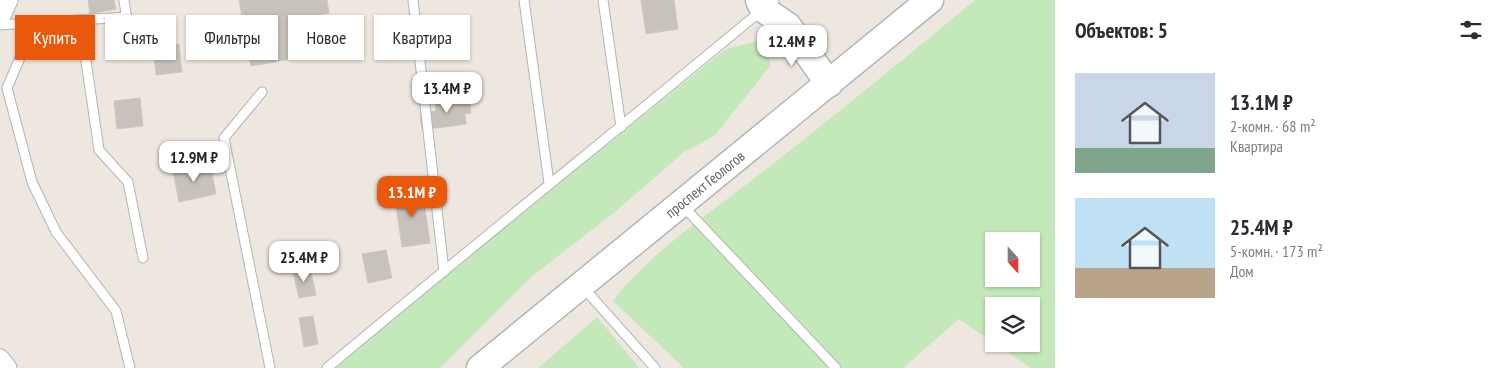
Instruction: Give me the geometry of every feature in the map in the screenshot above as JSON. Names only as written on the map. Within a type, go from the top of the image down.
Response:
[{"type":"main road","name":"проспект Геологов","points":[[480,368],[930,0]]},
{"type":"main road","points":[[770,2],[829,84]]},
{"type":"street","points":[[0,18],[8,0]]},
{"type":"street","points":[[0,359],[7,368]]},
{"type":"lane","points":[[124,0],[126,15]]},
{"type":"lane","points":[[413,0],[444,271]]},
{"type":"lane","points":[[524,0],[549,183]]},
{"type":"lane","points":[[603,0],[621,127]]},
{"type":"lane","points":[[327,368],[770,2]]},
{"type":"lane","points":[[0,25],[15,24]]},
{"type":"lane","points":[[18,60],[6,88],[32,182],[56,232],[116,311],[130,368]]},
{"type":"lane","points":[[86,60],[99,150],[128,182],[143,258]]},
{"type":"lane","points":[[262,92],[224,138],[270,368]]},
{"type":"lane","points":[[680,203],[836,368]]},
{"type":"lane","points":[[581,285],[655,368]]},
{"type":"green space","points":[[975,0],[1055,0],[1055,368],[1031,368],[1007,352],[1040,352],[1040,297],[985,297],[985,337],[959,319],[903,368],[684,368],[613,301],[645,265],[664,248],[818,128]]},
{"type":"green space","points":[[758,41],[767,50],[771,65],[714,136],[684,152],[611,215],[531,277],[440,368],[336,368],[432,285],[726,49]]},
{"type":"green space","points":[[597,317],[639,368],[538,368]]},
{"type":"building","points":[[88,0],[114,0],[116,9],[90,14]]},
{"type":"building","points":[[239,0],[327,0],[329,13],[288,15],[288,60],[251,66],[250,60],[278,60],[278,15],[242,15]]},
{"type":"building","points":[[641,0],[674,0],[678,29],[646,34]]},
{"type":"building","points":[[176,44],[179,44],[182,72],[156,75],[154,60],[176,60]]},
{"type":"building","points":[[456,92],[458,100],[469,98],[471,113],[465,114],[466,124],[422,130],[420,113],[436,111],[435,103],[451,101],[450,93]]},
{"type":"building","points":[[140,98],[143,126],[117,129],[114,101]]},
{"type":"building","points":[[210,164],[216,194],[179,202],[173,171]]},
{"type":"building","points":[[422,188],[430,243],[402,247],[394,192]]},
{"type":"building","points":[[386,250],[392,278],[368,283],[362,254]]},
{"type":"building","points":[[310,267],[316,295],[299,298],[293,273],[294,270]]},
{"type":"building","points":[[313,316],[318,344],[304,347],[299,318]]}]
